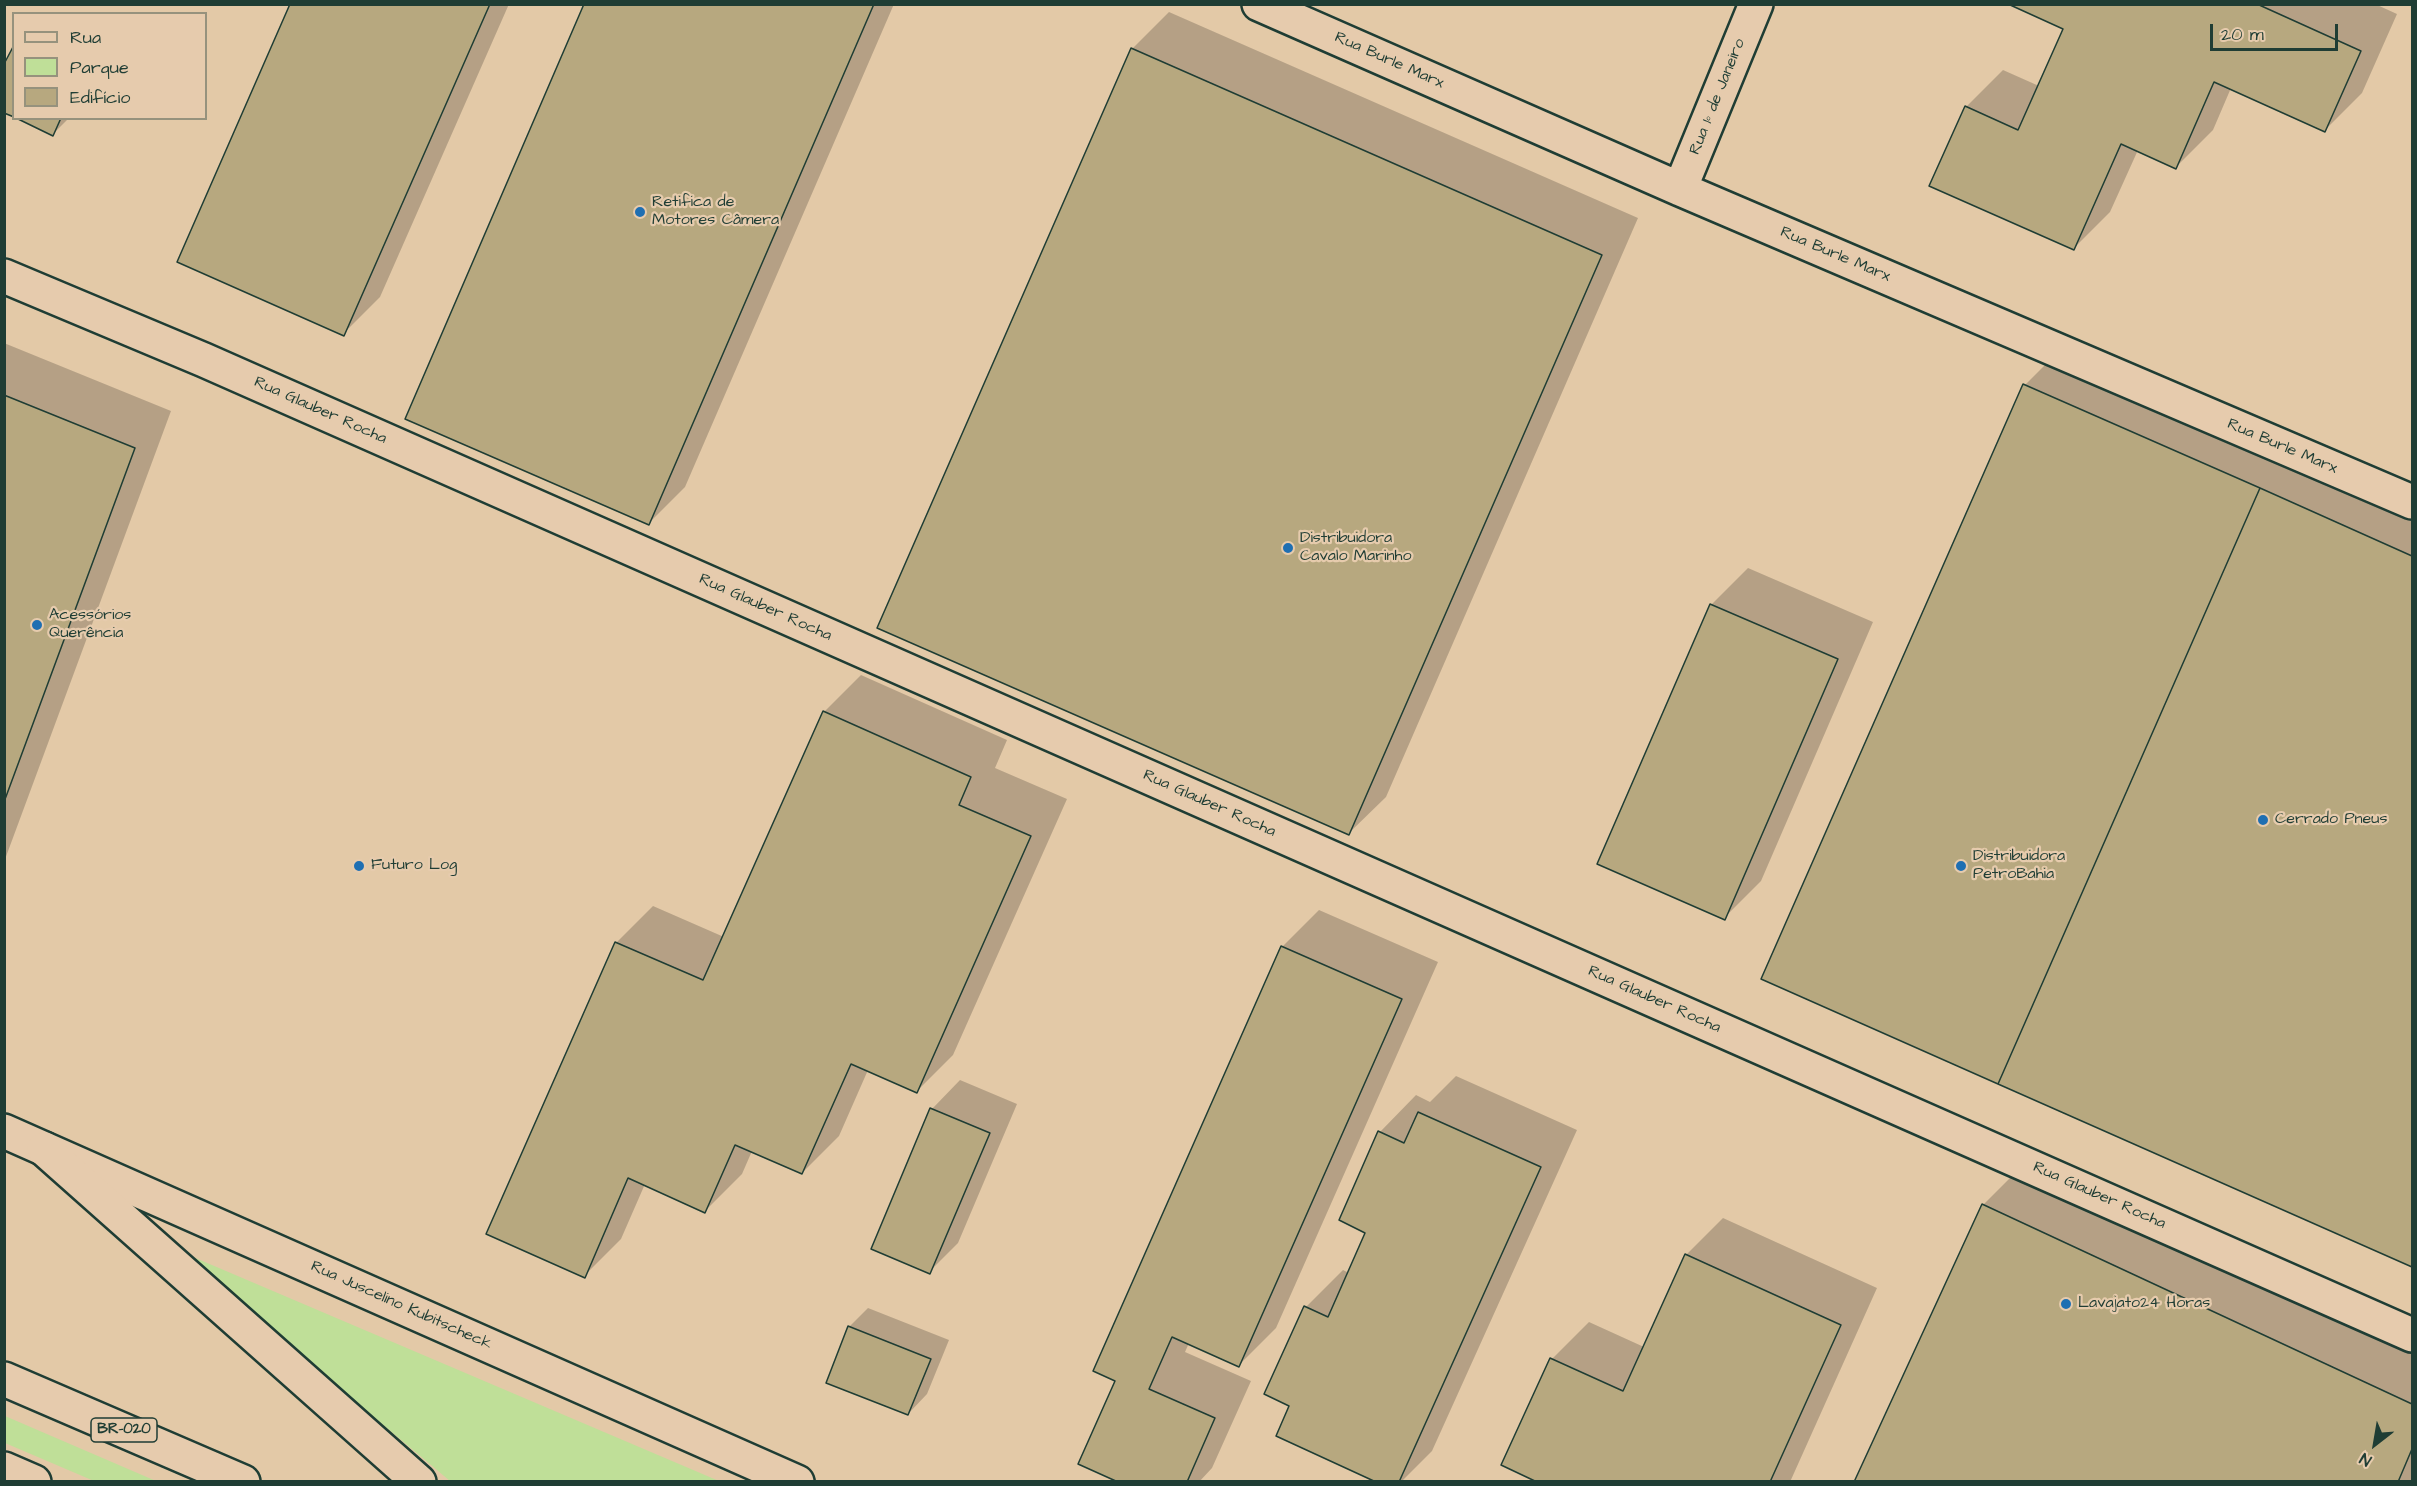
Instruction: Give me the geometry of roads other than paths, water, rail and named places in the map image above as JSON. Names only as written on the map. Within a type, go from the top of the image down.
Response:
[{"type":"main road","name":"Rua 1º de Janeiro","points":[[1680,189],[1756,4]]},
{"type":"main road","name":"Rua Burle Marx","points":[[1270,7],[1680,189],[2412,502]]},
{"type":"main road","name":"Rua Glauber Rocha","points":[[4,276],[259,384],[2412,1335]]},
{"type":"main road","name":"Rua Juscelino Kubitscheck","points":[[4,1131],[797,1482]]},
{"type":"main road","points":[[44,1149],[419,1482]]},
{"type":"main road","name":"BR-020","points":[[4,1379],[243,1482]]},
{"type":"main road","points":[[4,1469],[34,1482]]},
{"type":"place","name":"Retifica de Motores Câmera","points":[[640,212]]},
{"type":"place","name":"Distribuidora Cavalo Marinho","points":[[1288,548]]},
{"type":"place","name":"Acessórios Querência","points":[[37,625]]},
{"type":"place","name":"Cerrado Pneus","points":[[2263,820]]},
{"type":"place","name":"Futuro Log","points":[[359,866]]},
{"type":"place","name":"Distribuidora PetroBahia","points":[[1961,866]]},
{"type":"place","name":"Lavajato24 Horas","points":[[2066,1304]]}]
